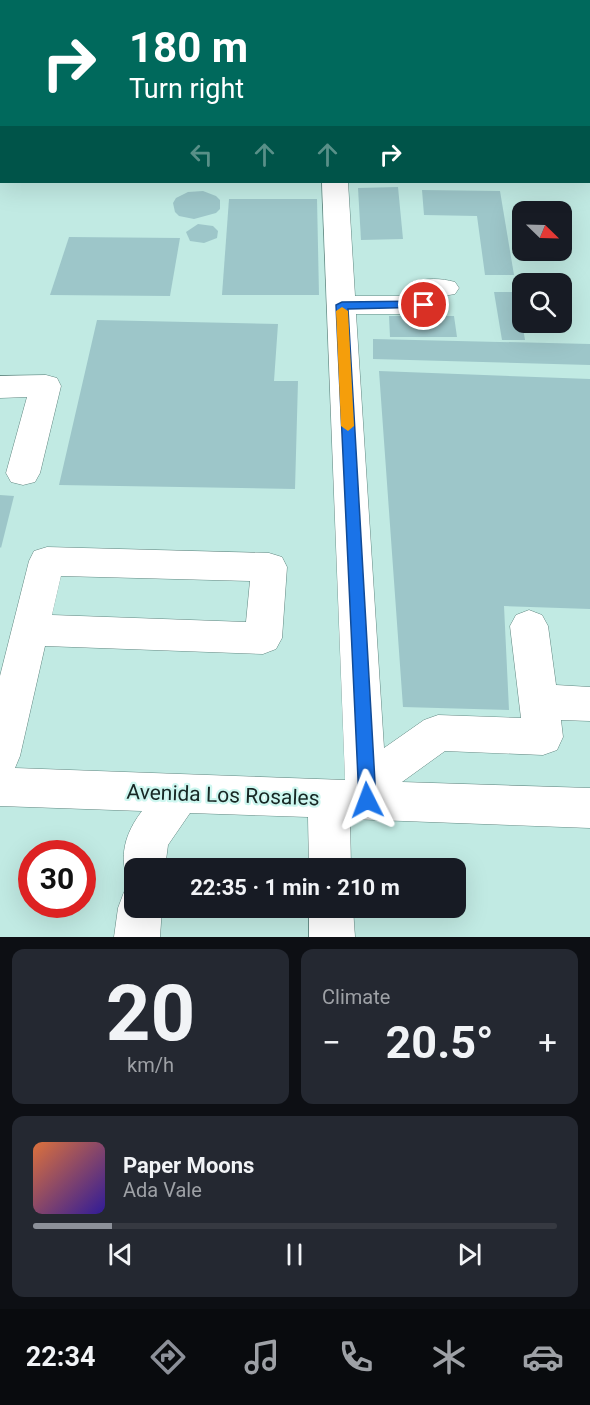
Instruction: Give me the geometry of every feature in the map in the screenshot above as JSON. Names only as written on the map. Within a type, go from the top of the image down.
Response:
[{"type":"street","points":[[333,858],[354,794],[342,305],[335,183]]},
{"type":"street","points":[[342,305],[424,305],[422,288],[445,288]]},
{"type":"street","points":[[0,387],[46,386],[23,473]]},
{"type":"street","points":[[0,756],[30,630],[47,561],[269,567],[263,638],[30,630]]},
{"type":"street","points":[[354,794],[438,733],[543,737],[529,626]]},
{"type":"street","points":[[538,702],[590,704]]},
{"type":"street","name":"Avenida Los Rosales","points":[[0,787],[180,794],[354,794],[590,808]]},
{"type":"street","points":[[145,858],[147,838],[180,794]]},
{"type":"street","points":[[137,937],[139,918]]},
{"type":"street","points":[[331,918],[332,937]]},
{"type":"building","points":[[398,187],[403,239],[361,240],[358,188]]},
{"type":"building","points":[[422,190],[500,191],[514,273],[512,275],[485,275],[477,216],[424,215]]},
{"type":"building","points":[[203,191],[220,200],[220,209],[216,213],[194,219],[179,216],[175,212],[173,203],[176,198],[188,192]]},
{"type":"building","points":[[229,199],[317,199],[319,295],[222,295]]},
{"type":"building","points":[[198,224],[213,226],[218,231],[217,238],[204,243],[190,241],[186,232]]},
{"type":"building","points":[[69,237],[180,238],[170,296],[50,295]]},
{"type":"building","points":[[494,292],[512,292],[512,333],[524,333],[525,340],[502,340]]},
{"type":"building","points":[[389,316],[454,316],[457,337],[390,337]]},
{"type":"building","points":[[97,320],[278,324],[274,381],[298,381],[295,489],[59,485]]},
{"type":"building","points":[[373,339],[590,344],[590,365],[373,359]]},
{"type":"building","points":[[379,371],[590,379],[590,609],[504,606],[509,710],[403,707]]},
{"type":"building","points":[[0,495],[14,496],[1,548],[0,547]]},
{"type":"slow traffic","points":[[342,311],[348,426]]},
{"type":"route","points":[[367,800],[342,305],[424,305]]}]
